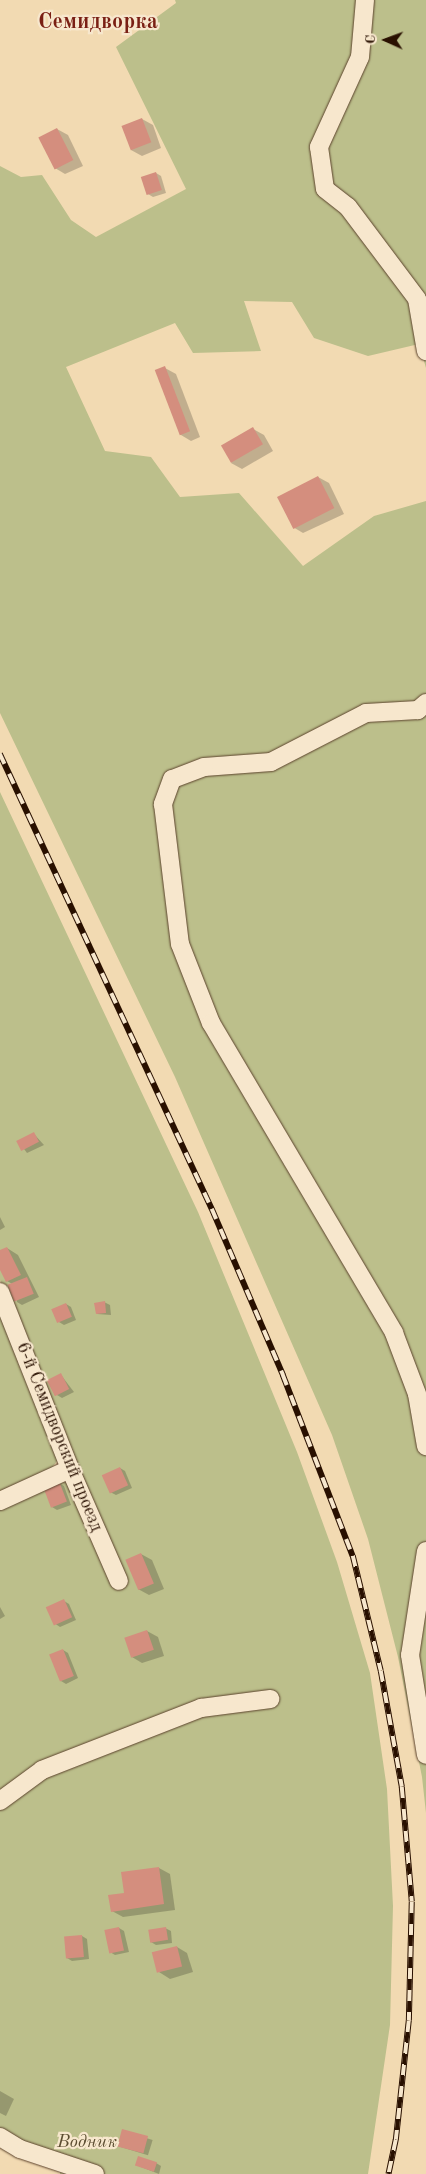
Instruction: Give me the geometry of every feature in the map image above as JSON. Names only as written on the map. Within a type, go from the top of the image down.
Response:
[{"type":"street","points":[[365,0],[360,57],[334,111],[319,148],[325,189],[348,207],[417,299],[426,351]]},
{"type":"street","points":[[426,703],[418,710],[366,713],[271,762],[204,767],[172,779],[163,804],[180,944],[211,1023],[394,1333],[417,1394],[426,1446]]},
{"type":"street","name":"6-й Семидворский проезд","points":[[0,1292],[70,1469],[119,1581]]},
{"type":"street","points":[[0,1501],[70,1469]]},
{"type":"street","points":[[426,1552],[410,1655],[426,1755]]},
{"type":"street","points":[[0,1801],[42,1770],[201,1708],[270,1699]]},
{"type":"street","points":[[0,2137],[20,2149],[95,2174]]},
{"type":"green space","points":[[175,0],[426,0],[426,368],[419,344],[368,356],[314,338],[292,302],[244,301],[261,351],[193,353],[175,323],[66,367],[105,451],[151,457],[180,497],[239,493],[303,566],[374,516],[426,501],[426,1813],[422,1777],[398,1657],[368,1539],[332,1435],[175,1077],[0,713],[0,166],[21,177],[42,175],[71,220],[96,237],[186,189],[116,47],[176,3]]},
{"type":"green space","name":"Водник","points":[[0,792],[198,1212],[297,1452],[337,1562],[370,1673],[387,1789],[393,1906],[390,2025],[368,2174],[60,2174],[60,2157],[0,2131],[0,1504],[59,1479],[71,1485],[73,1460],[0,1280]]},
{"type":"green space","points":[[0,1301],[60,1457],[48,1473],[0,1497]]},
{"type":"building","points":[[142,118],[151,142],[131,150],[121,126]]},
{"type":"building","points":[[57,128],[73,160],[55,170],[38,138]]},
{"type":"building","points":[[156,172],[162,190],[147,195],[141,177]]},
{"type":"building","points":[[165,366],[190,431],[180,435],[155,370]]},
{"type":"building","points":[[253,427],[263,444],[231,463],[221,446]]},
{"type":"building","points":[[318,476],[334,508],[293,529],[277,497]]},
{"type":"building","points":[[34,1132],[39,1142],[21,1151],[16,1141]]},
{"type":"building","points":[[7,1247],[21,1275],[6,1282],[0,1270],[0,1250]]},
{"type":"building","points":[[27,1277],[34,1294],[14,1302],[8,1285]]},
{"type":"building","points":[[105,1301],[106,1313],[96,1314],[94,1303]]},
{"type":"building","points":[[66,1303],[72,1317],[57,1323],[51,1309]]},
{"type":"building","points":[[61,1373],[69,1389],[55,1396],[47,1380]]},
{"type":"building","points":[[120,1467],[128,1485],[110,1493],[102,1475]]},
{"type":"building","points":[[59,1481],[67,1502],[51,1508],[43,1487]]},
{"type":"building","points":[[141,1553],[154,1583],[138,1590],[125,1560]]},
{"type":"building","points":[[64,1599],[72,1617],[54,1625],[46,1607]]},
{"type":"building","points":[[147,1630],[154,1650],[131,1658],[124,1638]]},
{"type":"building","points":[[63,1649],[74,1676],[60,1682],[49,1655]]},
{"type":"building","points":[[159,1867],[164,1904],[111,1912],[108,1895],[124,1893],[121,1872]]},
{"type":"building","points":[[119,1927],[124,1950],[109,1954],[104,1930]]},
{"type":"building","points":[[166,1927],[168,1940],[150,1943],[148,1930]]},
{"type":"building","points":[[82,1935],[84,1957],[66,1958],[64,1937]]},
{"type":"building","points":[[177,1946],[182,1966],[157,1973],[152,1952]]},
{"type":"building","points":[[122,2129],[148,2136],[143,2153],[117,2146]]},
{"type":"building","points":[[138,2156],[157,2162],[154,2172],[135,2166]]},
{"type":"railway","points":[[0,754],[212,1209],[283,1375],[353,1556],[381,1671],[402,1787],[412,1902],[409,2021],[396,2140],[389,2174]]},
{"type":"district","name":"Семидворка","points":[[98,23]]}]
